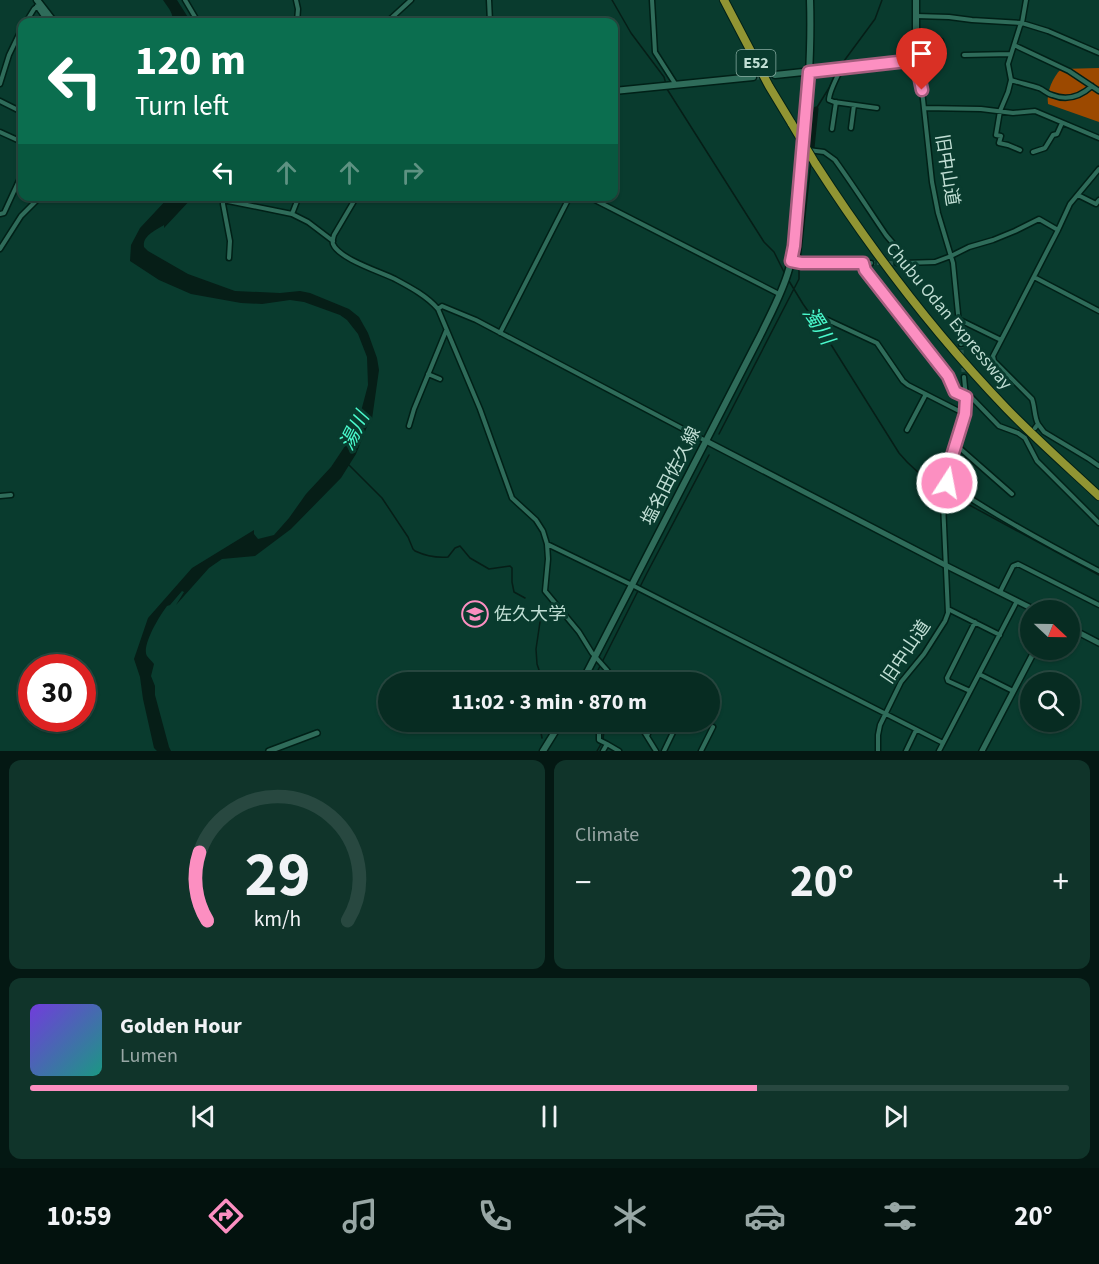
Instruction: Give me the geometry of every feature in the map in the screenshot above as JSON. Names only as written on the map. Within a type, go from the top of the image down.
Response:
[{"type":"highway","name":"Chubu Odan Expressway","points":[[724,0],[769,86],[815,162],[864,236],[923,314],[1007,409],[1099,495]]},
{"type":"main road","points":[[797,262],[794,246],[809,72],[810,0]]},
{"type":"main road","name":"旧中山道","points":[[916,0],[916,60]]},
{"type":"main road","points":[[38,3],[51,18]]},
{"type":"main road","points":[[775,75],[916,60]]},
{"type":"main road","points":[[618,91],[753,76]]},
{"type":"main road","name":"塩名田佐久線","points":[[590,672],[599,661],[637,588],[706,441],[780,295],[789,268],[797,262]]},
{"type":"main road","points":[[543,751],[555,732]]},
{"type":"street","points":[[185,0],[196,18]]},
{"type":"street","points":[[296,0],[297,18]]},
{"type":"street","points":[[391,18],[411,0]]},
{"type":"street","points":[[489,0],[490,18]]},
{"type":"street","points":[[652,0],[655,52],[674,85]]},
{"type":"street","points":[[1020,150],[999,143],[1001,136],[996,135],[1000,111],[1011,80],[1008,64],[1022,23],[1026,0]]},
{"type":"street","points":[[28,18],[38,3],[46,18]]},
{"type":"street","points":[[915,16],[1022,23],[1099,53]]},
{"type":"street","points":[[0,84],[18,37]]},
{"type":"street","points":[[915,40],[941,41],[941,62]]},
{"type":"street","points":[[1014,45],[1069,71],[1099,91]]},
{"type":"street","points":[[964,54],[1011,54]]},
{"type":"street","name":"旧中山道","points":[[916,60],[932,182],[938,213],[951,256],[961,344]]},
{"type":"street","points":[[841,68],[828,97],[829,100],[877,108]]},
{"type":"street","points":[[1011,80],[1039,88],[1053,96],[1079,96],[1092,86]]},
{"type":"street","points":[[0,101],[18,110]]},
{"type":"street","points":[[832,129],[836,102]]},
{"type":"street","points":[[852,128],[855,105]]},
{"type":"street","points":[[924,108],[981,109],[1019,113],[1035,111],[1099,138]]},
{"type":"street","points":[[1033,152],[1045,148],[1053,135],[1057,134],[1062,123]]},
{"type":"street","points":[[0,132],[18,140]]},
{"type":"street","points":[[803,149],[824,152],[835,160],[889,240],[900,252],[904,263]]},
{"type":"street","points":[[1099,171],[1070,204],[993,359],[1032,399],[1037,426],[1099,466]]},
{"type":"street","points":[[0,214],[4,213],[18,183]]},
{"type":"street","points":[[1078,195],[1096,204],[1099,200]]},
{"type":"street","points":[[0,249],[21,216],[34,201]]},
{"type":"street","points":[[224,201],[230,241],[230,258]]},
{"type":"street","points":[[237,201],[292,214],[308,222],[333,241],[336,248],[347,257],[393,278],[438,309],[480,409],[512,498],[540,524],[547,544],[547,573],[544,591],[579,632],[607,672]]},
{"type":"street","points":[[292,214],[297,201]]},
{"type":"street","points":[[333,241],[334,235],[354,201]]},
{"type":"street","points":[[500,333],[567,201]]},
{"type":"street","points":[[597,201],[780,295]]},
{"type":"street","points":[[897,263],[935,262],[1015,231],[1039,219],[1058,230]]},
{"type":"street","points":[[797,262],[871,263]]},
{"type":"street","points":[[863,263],[865,270],[948,376],[955,392],[972,398],[999,426],[1026,437],[1037,461],[1099,523]]},
{"type":"street","points":[[1034,277],[1099,311]]},
{"type":"street","points":[[438,309],[442,306],[500,333],[945,566],[1020,602]]},
{"type":"street","points":[[819,316],[877,343],[903,381],[965,414]]},
{"type":"street","points":[[959,319],[1001,340]]},
{"type":"street","points":[[409,426],[447,331]]},
{"type":"street","points":[[428,374],[440,379]]},
{"type":"street","points":[[964,377],[965,414],[946,484],[1006,521],[1099,571]]},
{"type":"street","points":[[907,430],[926,394]]},
{"type":"street","points":[[910,424],[915,427]]},
{"type":"street","points":[[955,444],[1012,494]]},
{"type":"street","name":"旧中山道","points":[[878,751],[879,730],[903,678],[928,648],[947,617],[943,509],[946,484]]},
{"type":"street","points":[[0,496],[11,495]]},
{"type":"street","points":[[547,544],[943,744]]},
{"type":"street","points":[[1000,592],[1015,564],[1018,564],[1099,606]]},
{"type":"street","points":[[939,751],[1017,601]]},
{"type":"street","points":[[948,609],[999,635]]},
{"type":"street","points":[[970,692],[948,681],[947,678],[975,622]]},
{"type":"street","points":[[1080,633],[1099,643]]},
{"type":"street","points":[[982,751],[1030,660]]},
{"type":"street","points":[[979,674],[1013,692]]},
{"type":"street","points":[[906,751],[916,730]]},
{"type":"street","points":[[269,751],[317,732]]},
{"type":"street","points":[[600,732],[604,743],[603,751]]},
{"type":"street","points":[[644,732],[656,751]]},
{"type":"street","points":[[647,736],[649,732]]},
{"type":"street","points":[[664,751],[673,732]]},
{"type":"street","points":[[701,751],[711,732]]},
{"type":"street","points":[[604,743],[619,751]]},
{"type":"shaded area","points":[[1099,68],[1099,122],[1048,104],[1051,85],[1061,69]]},
{"type":"water","points":[[163,0],[177,0],[188,18],[173,18]]},
{"type":"water","name":"湯川","points":[[165,201],[189,201],[164,228],[164,225],[147,237],[144,247],[148,251],[188,274],[235,291],[280,293],[300,291],[349,309],[359,317],[368,333],[379,370],[372,419],[356,454],[341,478],[291,529],[255,556],[222,559],[209,568],[176,605],[184,592],[182,591],[167,606],[156,623],[146,651],[154,664],[151,676],[171,751],[157,751],[154,748],[140,677],[134,659],[148,618],[192,568],[254,530],[258,539],[274,535],[289,518],[306,494],[331,467],[359,419],[368,385],[367,357],[358,334],[340,315],[304,302],[290,300],[262,304],[241,303],[191,294],[159,280],[130,261],[131,245],[140,228]]},
{"type":"waterway","name":"濁川","points":[[612,0],[631,33],[664,77],[666,84]]},
{"type":"waterway","points":[[844,61],[875,19],[882,0]]},
{"type":"waterway","points":[[816,109],[835,75]]},
{"type":"waterway","name":"濁川","points":[[667,89],[764,242],[774,252],[785,274]]},
{"type":"waterway","points":[[812,148],[816,109]]},
{"type":"waterway","points":[[800,261],[811,161]]},
{"type":"waterway","points":[[719,434],[799,279],[799,265]]},
{"type":"waterway","name":"濁川","points":[[789,281],[899,453],[909,464],[943,490]]},
{"type":"waterway","points":[[597,672],[709,455]]},
{"type":"waterway","points":[[349,465],[382,498],[415,551],[432,556],[448,557],[455,548],[460,546],[470,558],[489,569],[510,566],[514,592],[525,598]]},
{"type":"waterway","name":"濁川","points":[[947,493],[1099,575]]},
{"type":"waterway","points":[[540,622],[536,649],[540,672]]},
{"type":"waterway","points":[[541,732],[542,738]]},
{"type":"waterway","points":[[603,739],[604,732]]},
{"type":"waterway","points":[[597,751],[601,744]]},
{"type":"tunnel","points":[[753,77],[775,75]]},
{"type":"tunnel","points":[[871,263],[897,263]]},
{"type":"tunnel","points":[[961,344],[964,377]]},
{"type":"place","name":"佐久大学","points":[[475,614]]},
{"type":"route","points":[[922,90],[916,60],[809,72],[791,261],[798,263],[863,263],[865,270],[948,376],[955,392],[966,397],[967,408],[964,422],[955,444],[947,483]]}]
